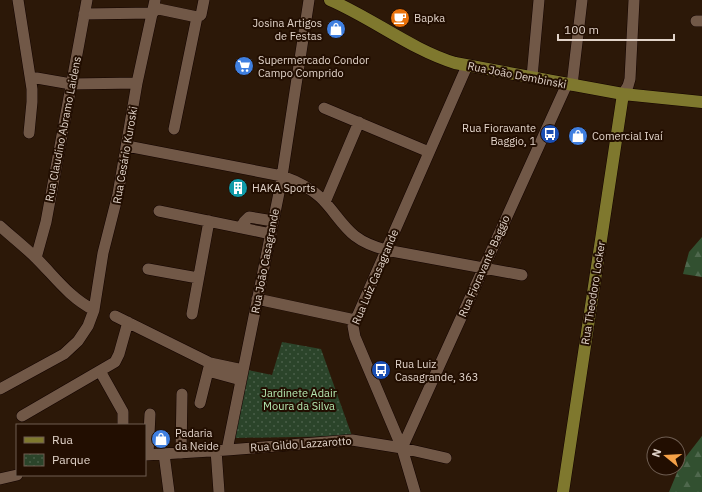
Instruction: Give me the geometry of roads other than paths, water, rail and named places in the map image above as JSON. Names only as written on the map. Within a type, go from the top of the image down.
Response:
[{"type":"main road","name":"Rua João Dembinski","points":[[330,0],[341,3],[433,55],[467,66],[623,94],[702,102]]},
{"type":"main road","name":"Rua Theodoro Locker","points":[[563,492],[623,94]]},
{"type":"street","points":[[18,0],[33,96],[29,133]]},
{"type":"street","name":"Rua Claudino Abramo Laidens","points":[[36,258],[46,222],[87,0]]},
{"type":"street","points":[[174,129],[197,17],[201,15],[204,0]]},
{"type":"street","name":"Rua João Casagrande","points":[[219,492],[222,450],[242,375],[282,176],[309,0]]},
{"type":"street","points":[[532,77],[539,0]]},
{"type":"street","name":"Rua Fioravante Baggio","points":[[402,448],[570,84],[582,0]]},
{"type":"street","points":[[623,94],[630,80],[634,0]]},
{"type":"street","points":[[84,14],[154,7],[197,17]]},
{"type":"street","name":"Rua Cesário Kuroski","points":[[0,389],[57,359],[72,348],[88,326],[94,310],[100,268],[118,194],[137,83],[154,7]]},
{"type":"street","name":"Rua Luiz Casagrande","points":[[415,492],[402,448],[353,331],[355,320],[467,66]]},
{"type":"street","points":[[31,77],[72,84],[137,83]]},
{"type":"street","points":[[324,108],[429,152]]},
{"type":"street","points":[[325,202],[359,122]]},
{"type":"street","points":[[127,146],[282,176],[306,187],[320,197],[355,237],[372,246],[386,250],[522,275]]},
{"type":"street","points":[[159,211],[271,234]]},
{"type":"street","points":[[241,228],[246,219],[249,217],[273,221]]},
{"type":"street","points":[[192,314],[209,221]]},
{"type":"street","points":[[0,226],[36,258],[74,298],[94,310]]},
{"type":"street","points":[[148,269],[198,278]]},
{"type":"street","points":[[257,299],[355,320]]},
{"type":"street","points":[[115,316],[209,367],[242,375]]},
{"type":"street","points":[[22,416],[112,364],[118,358],[128,322]]},
{"type":"street","points":[[200,403],[209,367]]},
{"type":"street","points":[[100,371],[123,412],[123,424]]},
{"type":"street","points":[[181,453],[182,394]]},
{"type":"street","points":[[147,454],[150,414]]},
{"type":"street","name":"Rua Gildo Lazzarotto","points":[[147,454],[181,453],[346,440],[364,441],[446,458]]},
{"type":"street","points":[[164,454],[169,492]]},
{"type":"street","points":[[0,478],[16,475]]},
{"type":"place","name":"Bapka","points":[[400,18]]},
{"type":"place","name":"Josina Artigos de Festas","points":[[336,29]]},
{"type":"place","name":"Supermercado Condor Campo Comprido","points":[[244,66]]},
{"type":"place","name":"Rua Fioravante Baggio, 1","points":[[550,134]]},
{"type":"place","name":"Comercial Ivaí","points":[[578,136]]},
{"type":"place","name":"HAKA Sports","points":[[238,188]]},
{"type":"place","name":"Rua Luiz Casagrande, 363","points":[[381,370]]},
{"type":"place","name":"Padaria da Neide","points":[[161,439]]},
{"type":"park label","name":"Jardinete Adair Moura da Silva","points":[[299,399]]}]
